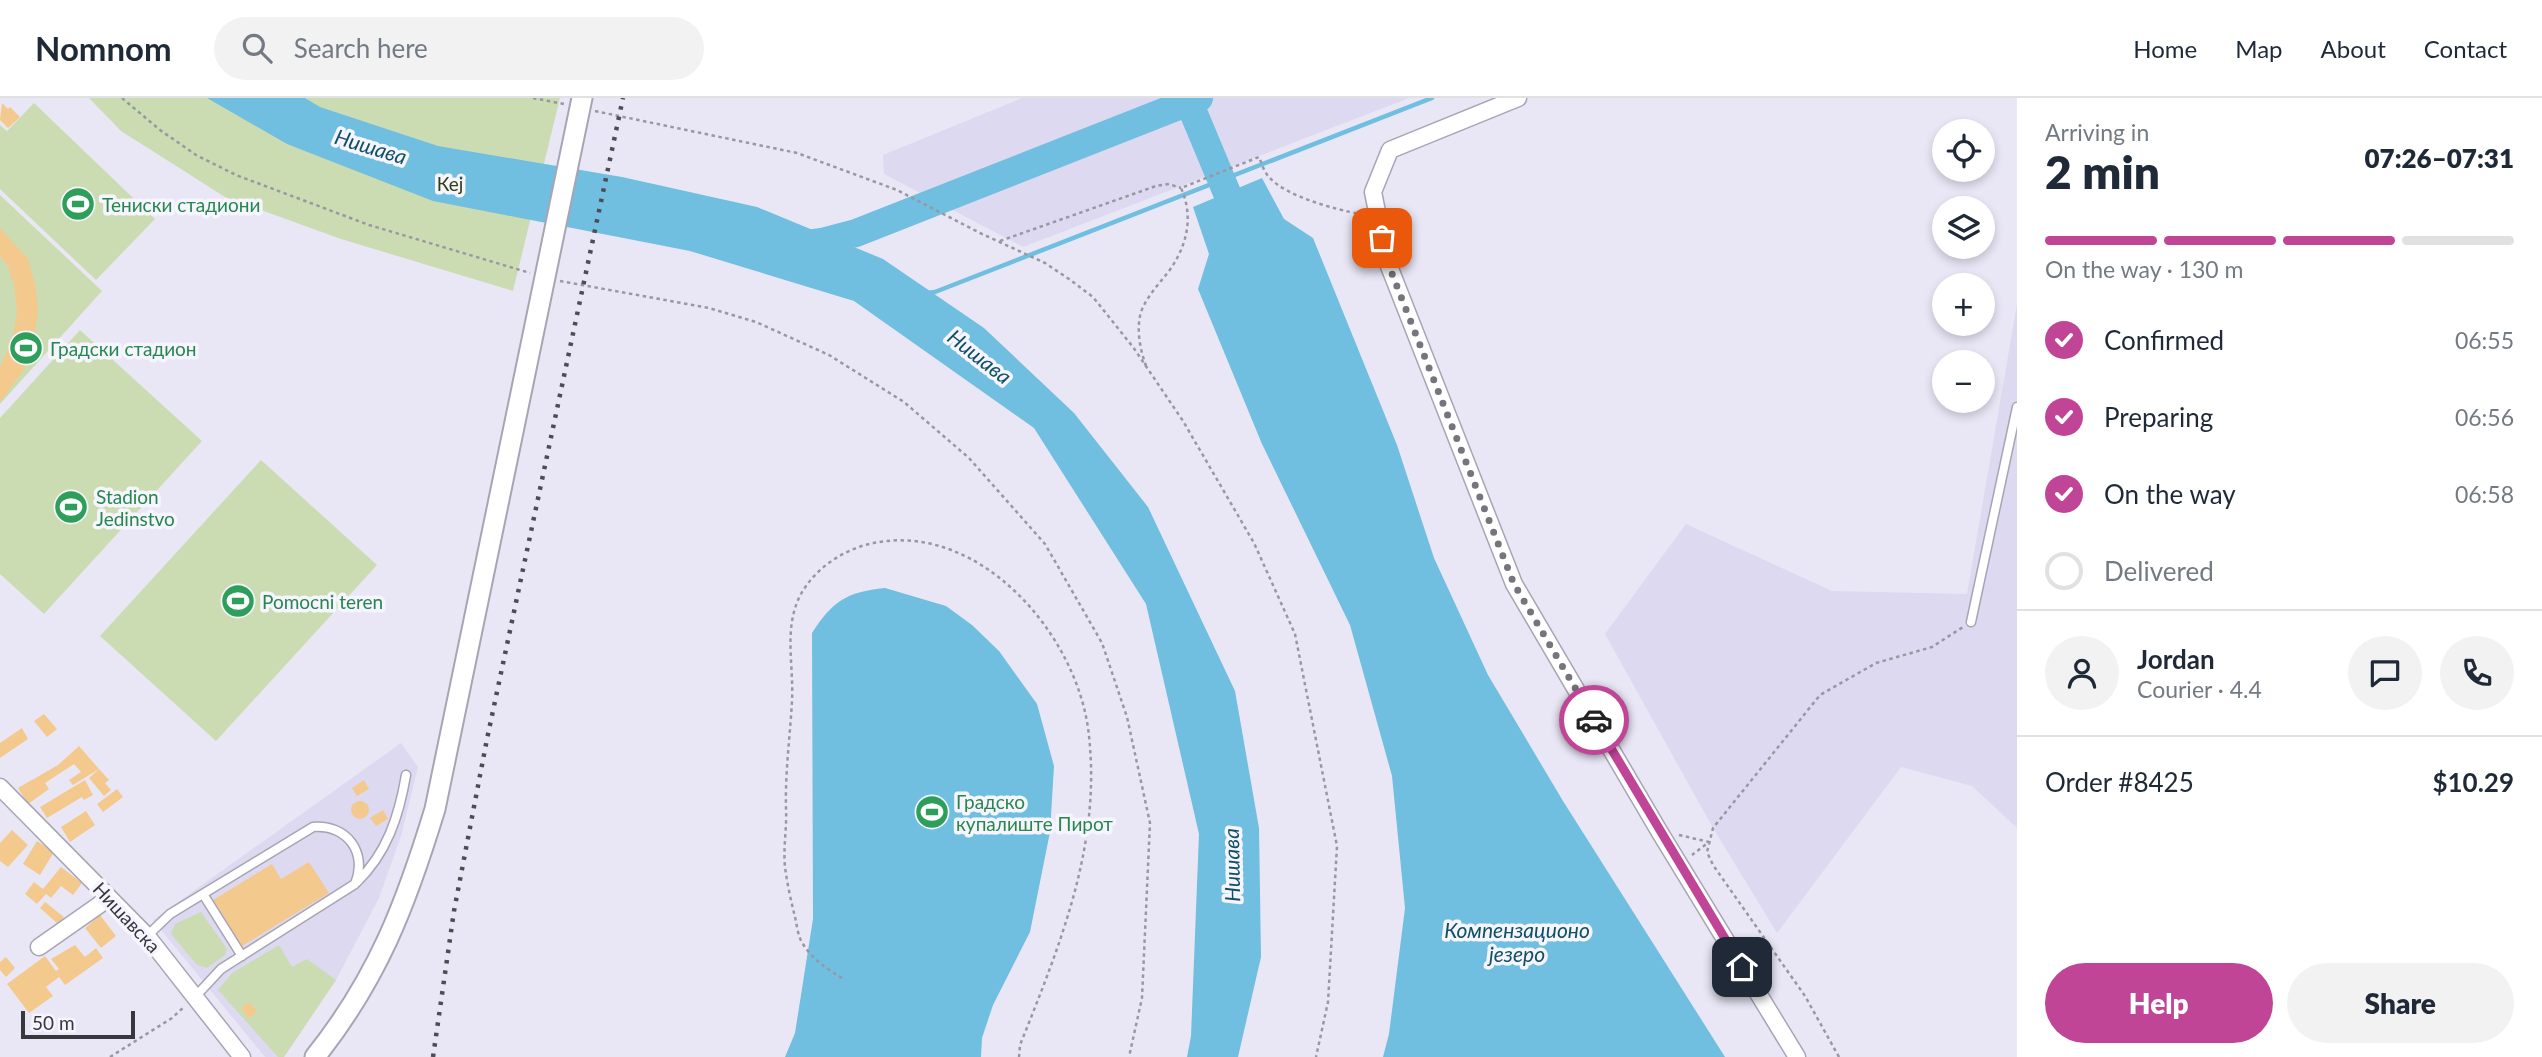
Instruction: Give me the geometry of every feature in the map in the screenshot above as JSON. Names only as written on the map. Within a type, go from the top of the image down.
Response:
[{"type":"street","points":[[1518,98],[1390,150],[1373,192],[1387,261],[1514,584],[1659,831],[1797,1057]]},
{"type":"street","points":[[315,1057],[379,962],[416,872],[435,809],[580,108]]},
{"type":"street","name":"Нишавска","points":[[0,787],[147,936],[236,1055]]},
{"type":"street","points":[[39,947],[109,898]]},
{"type":"lane","points":[[1971,622],[2017,407]]},
{"type":"lane","points":[[195,997],[221,969],[355,884],[374,866],[391,832],[406,775]]},
{"type":"lane","points":[[147,936],[170,914],[313,827],[340,831],[353,844],[360,868],[355,884]]},
{"type":"lane","points":[[203,894],[242,956]]},
{"type":"path","points":[[122,98],[160,130],[196,155],[236,174],[369,225],[545,277],[709,308],[756,322],[829,355],[904,402],[960,450],[1045,544],[1102,643],[1127,717],[1150,823],[1142,998],[1129,1057]]},
{"type":"path","points":[[533,98],[797,153],[897,190],[1045,263],[1093,297],[1133,347],[1147,373],[1183,421],[1254,543],[1294,634],[1337,846],[1328,1002],[1316,1057]]},
{"type":"path","points":[[1181,188],[1259,157],[1267,174],[1276,184],[1329,209],[1377,215]]},
{"type":"path","points":[[999,241],[1156,186],[1176,184],[1181,188],[1188,203],[1186,237],[1171,268],[1150,293],[1140,314],[1139,344],[1147,373]]},
{"type":"path","points":[[842,978],[820,964],[802,943],[784,864],[793,615],[809,582],[832,560],[845,553],[877,542],[902,540],[934,544],[984,566],[1027,603],[1060,646],[1081,694],[1089,733],[1092,785],[1086,846],[1078,885],[1062,937],[1020,1045],[1019,1057]]},
{"type":"path","points":[[1839,1057],[1805,996],[1713,865],[1707,852],[1713,828],[1821,695],[1876,663],[1932,648],[1971,622]]},
{"type":"path","points":[[1659,831],[1709,842]]},
{"type":"path","points":[[1680,865],[1709,842]]},
{"type":"path","points":[[110,1057],[172,1018],[195,997]]},
{"type":"shaded area","points":[[1022,98],[1409,98],[1023,247],[884,174],[883,155]]},
{"type":"shaded area","points":[[2017,304],[2017,828],[1972,786],[1901,767],[1777,933],[1713,828],[1605,634],[1686,524],[1832,591],[1967,594]]},
{"type":"shaded area","points":[[401,743],[418,767],[401,836],[379,898],[336,980],[284,1057],[265,1057],[153,920]]},
{"type":"green space","name":"Кеј","points":[[89,98],[560,98],[513,291],[341,239],[225,197],[121,131]]},
{"type":"green space","name":"Тениски стадиони","points":[[34,103],[155,219],[96,280],[0,189],[0,125],[7,131]]},
{"type":"green space","name":"Градски стадион","points":[[0,195],[102,291],[0,404]]},
{"type":"green space","name":"Stadion Jedinstvo","points":[[80,330],[202,441],[44,614],[0,574],[0,418]]},
{"type":"green space","name":"Pomocni teren","points":[[261,460],[377,565],[216,741],[100,636]]},
{"type":"green space","points":[[201,912],[227,949],[225,955],[207,968],[197,965],[171,934],[175,924]]},
{"type":"green space","points":[[279,945],[292,967],[307,959],[336,980],[284,1057],[278,1057],[218,990],[232,973]]},
{"type":"water","name":"Нишава","points":[[207,98],[305,98],[320,107],[438,146],[622,177],[757,207],[883,259],[984,328],[1074,413],[1148,507],[1235,691],[1259,828],[1261,957],[1238,1057],[1187,1057],[1191,1036],[1199,834],[1146,604],[1034,428],[854,301],[690,251],[433,201],[287,144]]},
{"type":"water","name":"Компензационо језеро","points":[[1262,178],[1284,219],[1313,238],[1397,445],[1434,558],[1488,675],[1563,801],[1725,1057],[1383,1057],[1389,1034],[1405,908],[1392,776],[1350,625],[1262,444],[1198,289],[1209,254],[1193,207]]},
{"type":"water","name":"Градско купалиште Пирот","points":[[885,588],[946,606],[972,625],[999,651],[1037,704],[1054,766],[1050,832],[1030,932],[993,1005],[982,1038],[981,1057],[785,1057],[795,1033],[813,919],[812,633],[827,613],[842,600],[860,592]]},
{"type":"building","points":[[2,103],[20,117],[8,128],[0,120]]},
{"type":"building","points":[[0,228],[28,259],[35,283],[38,310],[34,340],[25,368],[0,402],[0,367],[13,337],[17,311],[8,266],[0,256]]},
{"type":"building","points":[[44,714],[57,729],[47,737],[34,721]]},
{"type":"building","points":[[22,728],[28,739],[0,758],[0,743]]},
{"type":"building","points":[[79,746],[99,769],[73,785],[69,780],[81,772],[74,764],[45,783],[49,789],[28,804],[18,788],[58,765]]},
{"type":"building","points":[[99,769],[109,780],[105,783],[111,790],[104,796],[89,778]]},
{"type":"building","points":[[85,780],[93,795],[84,800],[82,797],[47,818],[40,807]]},
{"type":"building","points":[[364,780],[369,789],[357,796],[352,788]]},
{"type":"building","points":[[117,789],[123,797],[103,812],[97,804]]},
{"type":"building","points":[[360,801],[366,804],[369,810],[366,816],[360,819],[354,816],[351,810],[354,804]]},
{"type":"building","points":[[383,810],[388,819],[376,826],[370,818]]},
{"type":"building","points":[[86,811],[95,825],[70,842],[61,827]]},
{"type":"building","points":[[12,830],[28,845],[8,867],[0,861],[0,843]]},
{"type":"building","points":[[37,841],[54,852],[40,875],[23,864]]},
{"type":"building","points":[[309,862],[329,893],[242,946],[213,900],[272,864],[281,879]]},
{"type":"building","points":[[61,867],[82,883],[73,895],[61,886],[51,898],[46,894],[37,904],[25,894],[34,882],[43,889]]},
{"type":"building","points":[[45,902],[64,917],[58,924],[40,908]]},
{"type":"building","points":[[100,915],[116,936],[101,948],[85,928]]},
{"type":"building","points":[[75,945],[85,957],[96,948],[103,958],[65,985],[59,977],[46,987],[53,996],[29,1013],[7,984],[45,956],[56,971],[59,969],[51,959]]},
{"type":"building","points":[[6,957],[15,968],[6,977],[0,970],[0,962]]},
{"type":"building","points":[[249,1002],[257,1011],[249,1018],[241,1008]]},
{"type":"waterway","points":[[799,245],[856,233],[1199,98]]},
{"type":"waterway","points":[[927,293],[1432,98]]},
{"type":"waterway","points":[[1189,102],[1227,193]]},
{"type":"railway","points":[[433,1057],[454,911],[487,739],[623,98]]},
{"type":"way so far","points":[[1382,238],[1387,261],[1514,584],[1594,720]]},
{"type":"place","name":"Тениски стадиони","points":[[78,204]]},
{"type":"place","name":"Градски стадион","points":[[26,348]]},
{"type":"place","name":"Stadion Jedinstvo","points":[[71,507]]},
{"type":"place","name":"Pomocni teren","points":[[238,601]]},
{"type":"place","name":"Градско купалиште Пирот","points":[[932,812]]},
{"type":"route","points":[[1594,720],[1742,967]]}]
